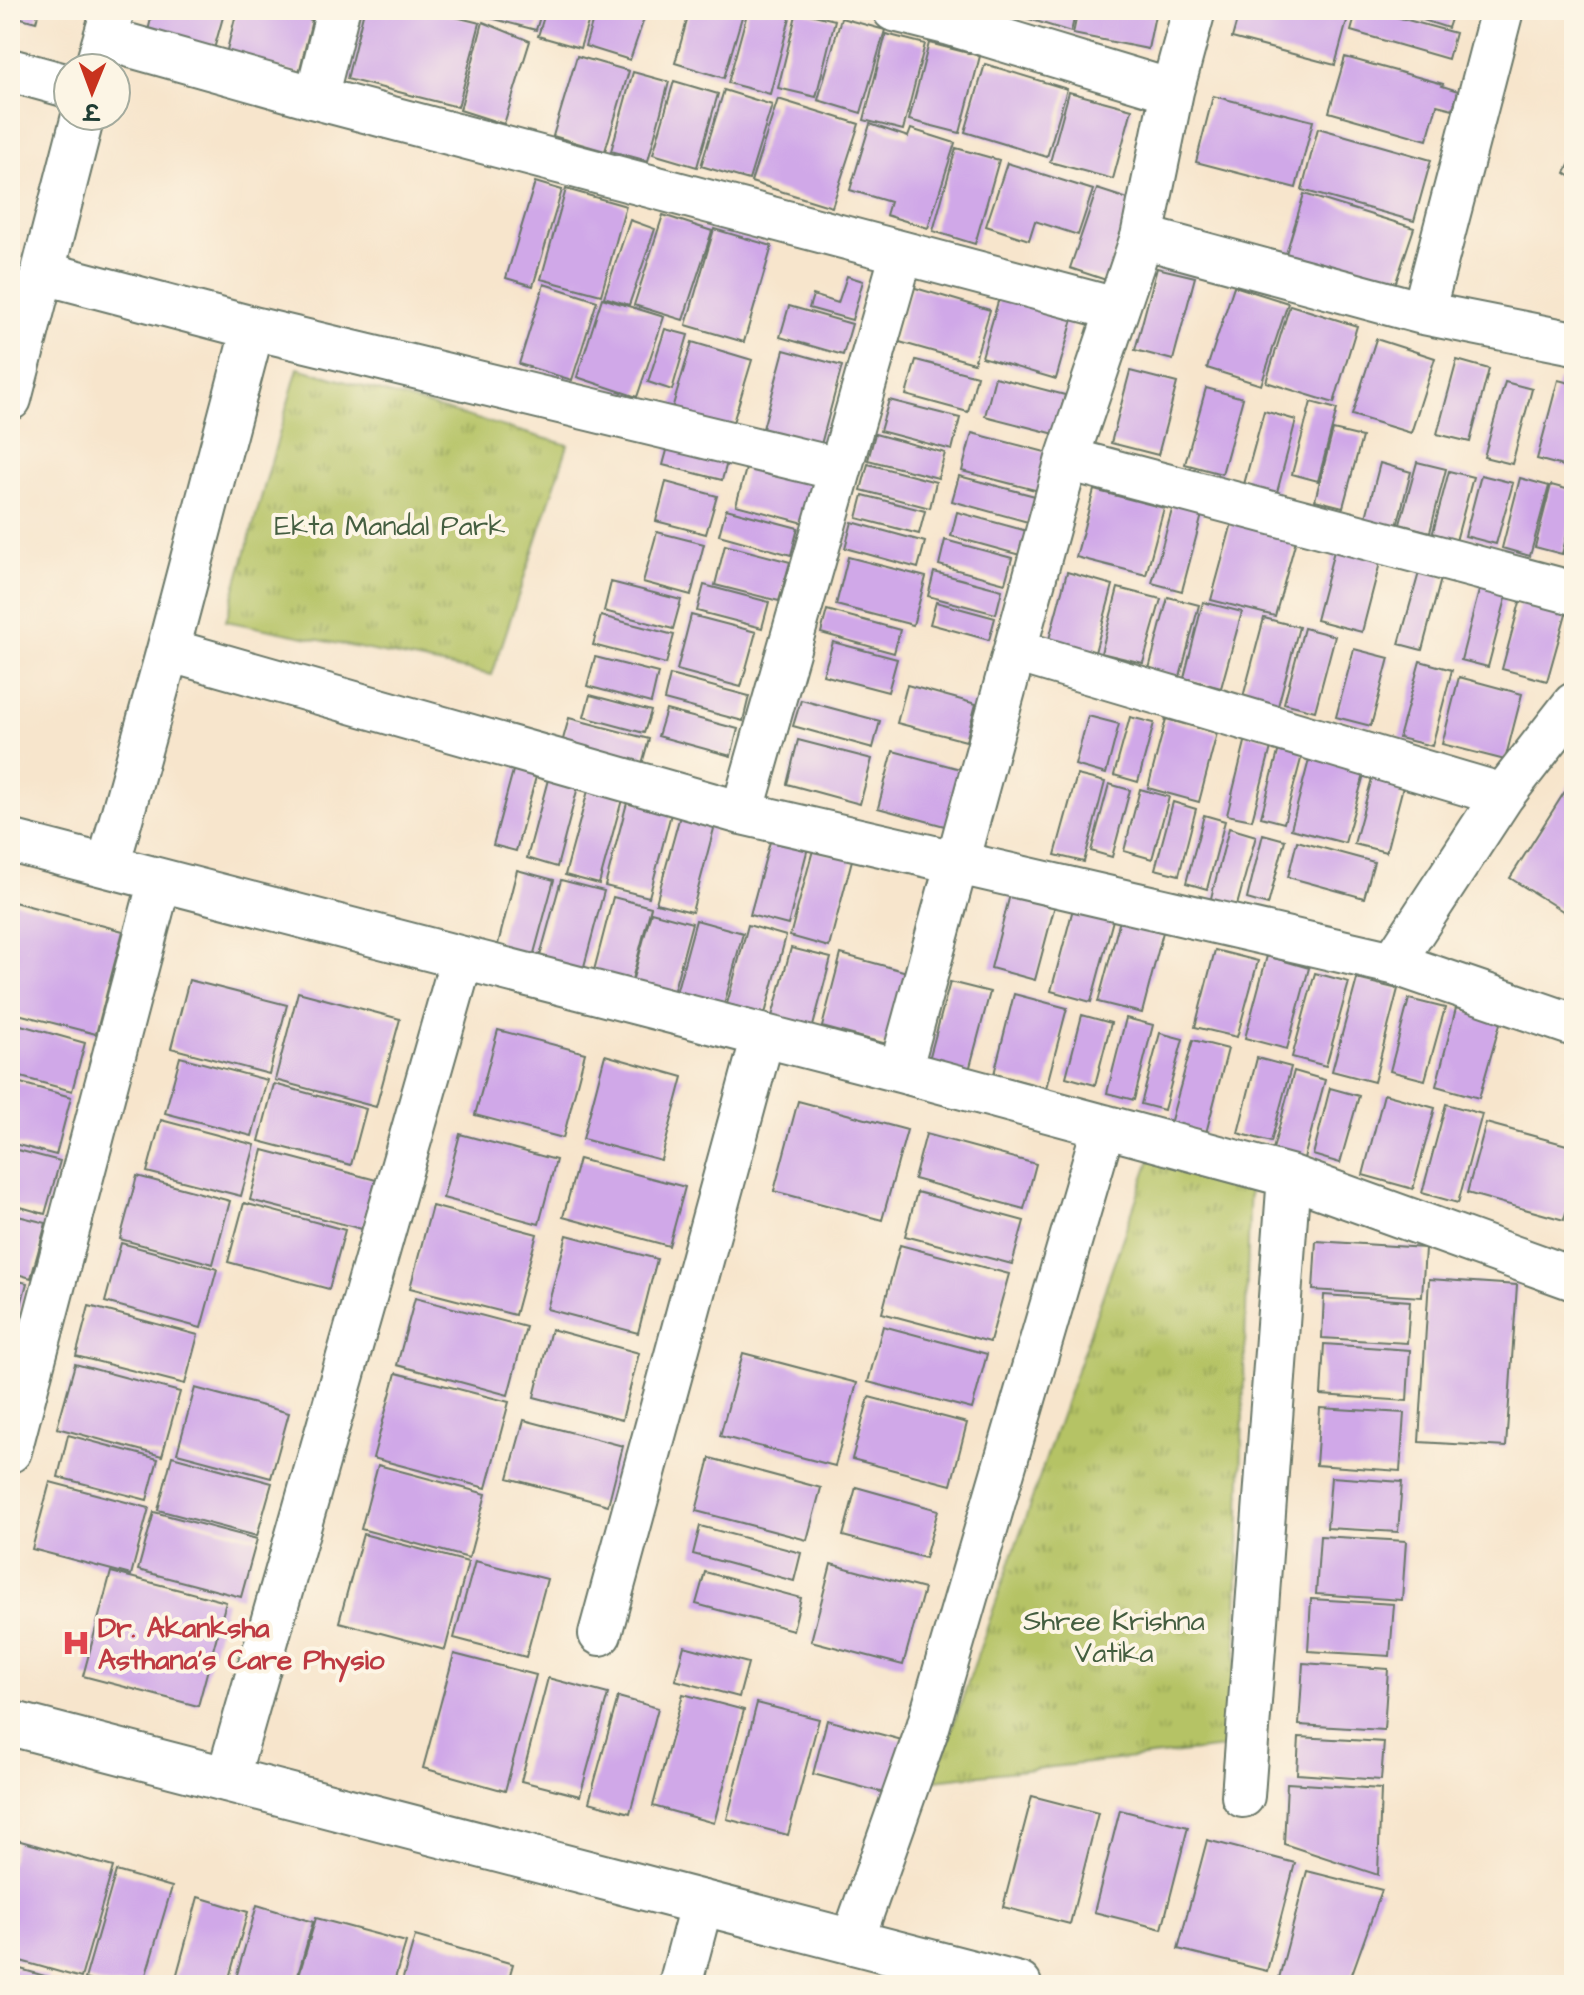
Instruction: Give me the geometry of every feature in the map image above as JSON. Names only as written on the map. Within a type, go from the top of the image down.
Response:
[{"type":"street","points":[[316,98],[338,10]]},
{"type":"street","points":[[894,10],[952,17],[1172,91]]},
{"type":"street","points":[[900,1071],[1067,459],[1142,237],[1172,91],[1194,10]]},
{"type":"street","points":[[1423,313],[1502,10]]},
{"type":"street","points":[[105,39],[316,98],[1116,309]]},
{"type":"street","points":[[10,70],[52,82]]},
{"type":"street","points":[[10,399],[79,132]]},
{"type":"street","points":[[1142,237],[1423,313],[1574,343]]},
{"type":"street","points":[[742,813],[902,253]]},
{"type":"street","points":[[44,273],[253,328],[838,469]]},
{"type":"street","points":[[108,866],[253,328]]},
{"type":"street","points":[[1067,459],[1574,593]]},
{"type":"street","points":[[168,650],[742,813],[1393,963],[1574,1025]]},
{"type":"street","points":[[1016,651],[1503,795]]},
{"type":"street","points":[[1393,963],[1503,795],[1574,704]]},
{"type":"street","points":[[10,841],[900,1071],[1289,1176],[1574,1279]]},
{"type":"street","points":[[10,1451],[160,880]]},
{"type":"street","points":[[227,1780],[462,958]]},
{"type":"street","points":[[600,1634],[763,1036]]},
{"type":"street","points":[[852,1942],[928,1727],[1104,1126]]},
{"type":"street","points":[[1243,1796],[1289,1176]]},
{"type":"street","points":[[10,1723],[1019,1985]]},
{"type":"street","points":[[680,1985],[702,1902]]},
{"type":"green space","name":"Ekta Mandal Park","points":[[298,368],[568,445],[492,675],[226,621]]},
{"type":"green space","name":"Shree Krishna Vatika","points":[[1152,1154],[1250,1178],[1233,1747],[934,1780]]},
{"type":"building","points":[[10,10],[39,10],[36,22],[10,15]]},
{"type":"building","points":[[153,10],[225,10],[214,49],[148,31]]},
{"type":"building","points":[[237,10],[274,10],[312,20],[299,73],[226,54]]},
{"type":"building","points":[[364,10],[427,10],[480,23],[458,107],[347,79]]},
{"type":"building","points":[[460,10],[542,10],[536,30]]},
{"type":"building","points":[[546,10],[592,10],[580,48],[538,36]]},
{"type":"building","points":[[596,10],[647,10],[630,60],[585,46]]},
{"type":"building","points":[[690,10],[744,10],[724,78],[675,63]]},
{"type":"building","points":[[748,10],[792,10],[770,94],[728,83]]},
{"type":"building","points":[[1000,10],[1076,10],[1071,32]]},
{"type":"building","points":[[1078,10],[1156,10],[1148,49],[1073,34]]},
{"type":"building","points":[[1240,10],[1350,10],[1335,65],[1232,38]]},
{"type":"building","points":[[1357,10],[1371,10],[1455,33],[1448,59],[1351,31]]},
{"type":"building","points":[[1392,10],[1454,10],[1448,28]]},
{"type":"building","points":[[797,11],[835,20],[816,97],[778,88]]},
{"type":"building","points":[[841,18],[885,30],[861,113],[818,100]]},
{"type":"building","points":[[483,22],[530,41],[504,124],[460,110]]},
{"type":"building","points":[[886,34],[925,44],[903,130],[864,120]]},
{"type":"building","points":[[929,43],[980,56],[960,133],[909,120]]},
{"type":"building","points":[[577,56],[629,71],[605,151],[553,136]]},
{"type":"building","points":[[1345,57],[1458,91],[1453,109],[1437,105],[1427,140],[1329,112]]},
{"type":"building","points":[[985,64],[1067,89],[1047,157],[965,132]]},
{"type":"building","points":[[633,72],[669,82],[648,161],[611,151]]},
{"type":"building","points":[[674,81],[718,94],[697,167],[653,154]]},
{"type":"building","points":[[724,90],[772,105],[749,180],[701,166]]},
{"type":"building","points":[[1069,92],[1132,109],[1113,179],[1050,162]]},
{"type":"building","points":[[1213,96],[1313,121],[1296,188],[1196,162]]},
{"type":"building","points":[[778,99],[859,124],[832,207],[751,182]]},
{"type":"building","points":[[870,124],[908,137],[911,129],[955,143],[928,228],[886,215],[890,202],[850,190]]},
{"type":"building","points":[[1318,128],[1431,160],[1414,221],[1302,190]]},
{"type":"building","points":[[956,148],[999,160],[975,244],[933,231]]},
{"type":"building","points":[[1574,155],[1574,179],[1565,173]]},
{"type":"building","points":[[1007,163],[1093,190],[1078,235],[1035,221],[1029,240],[986,226]]},
{"type":"building","points":[[535,182],[562,190],[533,286],[506,278]]},
{"type":"building","points":[[566,189],[626,206],[601,295],[541,279]]},
{"type":"building","points":[[1097,189],[1131,200],[1106,280],[1070,268]]},
{"type":"building","points":[[1304,194],[1414,228],[1393,291],[1285,257]]},
{"type":"building","points":[[663,215],[712,231],[683,320],[634,305]]},
{"type":"building","points":[[630,220],[655,229],[629,305],[604,297]]},
{"type":"building","points":[[714,229],[772,246],[744,342],[686,325]]},
{"type":"building","points":[[1157,268],[1195,277],[1173,360],[1135,350]]},
{"type":"building","points":[[847,276],[863,281],[852,320],[809,308],[813,295],[838,303]]},
{"type":"building","points":[[544,284],[597,301],[572,380],[519,364]]},
{"type":"building","points":[[1234,286],[1288,303],[1261,385],[1207,368]]},
{"type":"building","points":[[912,287],[990,310],[974,363],[896,341]]},
{"type":"building","points":[[602,298],[664,317],[637,397],[577,377]]},
{"type":"building","points":[[999,298],[1073,319],[1056,379],[982,357]]},
{"type":"building","points":[[1290,305],[1357,326],[1334,403],[1266,382]]},
{"type":"building","points":[[789,306],[852,324],[843,355],[780,337]]},
{"type":"building","points":[[665,329],[688,335],[672,390],[648,382]]},
{"type":"building","points":[[1376,339],[1435,358],[1411,433],[1352,415]]},
{"type":"building","points":[[692,342],[752,360],[731,429],[671,412]]},
{"type":"building","points":[[784,350],[842,366],[819,452],[761,436]]},
{"type":"building","points":[[916,360],[977,376],[968,412],[906,395]]},
{"type":"building","points":[[1457,360],[1489,369],[1470,442],[1437,434]]},
{"type":"building","points":[[1130,371],[1177,383],[1158,455],[1111,443]]},
{"type":"building","points":[[995,377],[1065,395],[1055,434],[985,416]]},
{"type":"building","points":[[1558,380],[1574,384],[1574,469],[1537,459]]},
{"type":"building","points":[[1505,382],[1532,389],[1512,464],[1484,457]]},
{"type":"building","points":[[1206,388],[1243,398],[1222,474],[1185,464]]},
{"type":"building","points":[[889,400],[960,418],[952,450],[880,431]]},
{"type":"building","points":[[1311,402],[1337,409],[1318,481],[1292,474]]},
{"type":"building","points":[[1264,411],[1296,420],[1276,496],[1243,488]]},
{"type":"building","points":[[1333,430],[1362,437],[1343,507],[1315,500]]},
{"type":"building","points":[[972,433],[1049,453],[1039,491],[962,471]]},
{"type":"building","points":[[875,434],[945,453],[938,478],[868,460]]},
{"type":"building","points":[[671,436],[730,452],[722,480],[663,465]]},
{"type":"building","points":[[1417,462],[1446,469],[1430,532],[1400,524]]},
{"type":"building","points":[[1380,463],[1411,472],[1396,530],[1365,521]]},
{"type":"building","points":[[868,464],[936,482],[930,508],[861,490]]},
{"type":"building","points":[[747,465],[815,483],[804,523],[736,505]]},
{"type":"building","points":[[1449,471],[1473,477],[1456,541],[1432,536]]},
{"type":"building","points":[[1481,475],[1513,483],[1496,544],[1465,536]]},
{"type":"building","points":[[959,476],[1035,496],[1028,522],[952,501]]},
{"type":"building","points":[[1520,478],[1549,486],[1530,556],[1502,548]]},
{"type":"building","points":[[666,482],[717,496],[706,534],[656,521]]},
{"type":"building","points":[[1551,485],[1574,491],[1574,508],[1562,554],[1535,547]]},
{"type":"building","points":[[1094,490],[1164,508],[1146,575],[1076,557]]},
{"type":"building","points":[[863,495],[925,511],[919,534],[857,518]]},
{"type":"building","points":[[1175,499],[1204,507],[1182,591],[1152,583]]},
{"type":"building","points":[[726,509],[798,528],[791,555],[719,535]]},
{"type":"building","points":[[957,512],[1027,531],[1020,555],[951,536]]},
{"type":"building","points":[[1235,512],[1299,529],[1275,616],[1211,600]]},
{"type":"building","points":[[1574,519],[1574,557],[1564,554]]},
{"type":"building","points":[[852,522],[925,542],[918,568],[845,548]]},
{"type":"building","points":[[657,532],[704,544],[691,595],[643,582]]},
{"type":"building","points":[[945,540],[1012,558],[1005,583],[939,565]]},
{"type":"building","points":[[725,545],[790,562],[779,601],[715,585]]},
{"type":"building","points":[[1335,547],[1381,559],[1362,632],[1316,620]]},
{"type":"building","points":[[848,557],[926,577],[913,625],[836,605]]},
{"type":"building","points":[[1420,569],[1442,575],[1422,650],[1399,644]]},
{"type":"building","points":[[934,572],[1002,590],[996,614],[928,596]]},
{"type":"building","points":[[1067,572],[1113,585],[1094,656],[1048,643]]},
{"type":"building","points":[[611,582],[681,600],[673,629],[604,611]]},
{"type":"building","points":[[1481,583],[1508,591],[1488,667],[1461,660]]},
{"type":"building","points":[[704,585],[769,602],[762,628],[697,611]]},
{"type":"building","points":[[1118,588],[1161,599],[1143,663],[1101,653]]},
{"type":"building","points":[[1523,591],[1569,603],[1547,681],[1502,669]]},
{"type":"building","points":[[1168,597],[1199,605],[1180,677],[1149,669]]},
{"type":"building","points":[[936,602],[995,618],[989,640],[930,624]]},
{"type":"building","points":[[1203,602],[1242,612],[1221,688],[1184,678]]},
{"type":"building","points":[[827,610],[900,630],[894,653],[821,633]]},
{"type":"building","points":[[691,615],[756,632],[741,687],[677,670]]},
{"type":"building","points":[[601,616],[674,635],[666,664],[593,645]]},
{"type":"building","points":[[1264,618],[1299,627],[1278,706],[1243,697]]},
{"type":"building","points":[[1304,628],[1335,636],[1315,711],[1284,703]]},
{"type":"building","points":[[833,642],[897,659],[888,692],[823,675]]},
{"type":"building","points":[[1354,649],[1389,658],[1371,726],[1336,717]]},
{"type":"building","points":[[595,657],[658,673],[651,703],[587,686]]},
{"type":"building","points":[[1420,661],[1452,670],[1432,746],[1399,738]]},
{"type":"building","points":[[670,675],[749,696],[743,721],[664,700]]},
{"type":"building","points":[[1459,677],[1522,694],[1505,760],[1442,744]]},
{"type":"building","points":[[907,685],[976,704],[966,741],[897,723]]},
{"type":"building","points":[[590,695],[651,711],[644,733],[584,717]]},
{"type":"building","points":[[801,700],[880,721],[873,748],[793,726]]},
{"type":"building","points":[[666,710],[738,729],[731,756],[658,736]]},
{"type":"building","points":[[1088,716],[1119,724],[1106,774],[1075,765]]},
{"type":"building","points":[[1130,717],[1154,723],[1138,782],[1114,775]]},
{"type":"building","points":[[569,718],[649,739],[640,771],[560,750]]},
{"type":"building","points":[[1166,719],[1217,733],[1199,802],[1148,788]]},
{"type":"building","points":[[1247,734],[1273,740],[1252,820],[1227,815]]},
{"type":"building","points":[[1282,737],[1305,744],[1284,823],[1261,817]]},
{"type":"building","points":[[798,740],[872,759],[860,804],[787,784]]},
{"type":"building","points":[[893,751],[968,771],[952,828],[878,808]]},
{"type":"building","points":[[1310,756],[1365,771],[1345,843],[1291,829]]},
{"type":"building","points":[[514,767],[537,773],[516,851],[493,845]]},
{"type":"building","points":[[1374,771],[1405,779],[1386,852],[1354,844]]},
{"type":"building","points":[[550,772],[580,779],[557,867],[527,858]]},
{"type":"building","points":[[1077,775],[1105,782],[1084,862],[1055,855]]},
{"type":"building","points":[[1574,777],[1574,918],[1510,878]]},
{"type":"building","points":[[1109,784],[1130,790],[1112,857],[1091,851]]},
{"type":"building","points":[[589,787],[623,796],[599,884],[565,875]]},
{"type":"building","points":[[1140,789],[1169,797],[1152,859],[1124,851]]},
{"type":"building","points":[[628,799],[672,810],[649,897],[605,886]]},
{"type":"building","points":[[1173,802],[1196,809],[1179,875],[1155,869]]},
{"type":"building","points":[[681,812],[716,821],[692,912],[656,903]]},
{"type":"building","points":[[1204,815],[1225,821],[1207,889],[1186,883]]},
{"type":"building","points":[[774,827],[811,836],[788,925],[750,915]]},
{"type":"building","points":[[1229,828],[1256,836],[1236,909],[1210,902]]},
{"type":"building","points":[[1263,834],[1285,840],[1268,905],[1247,899]]},
{"type":"building","points":[[1297,841],[1374,862],[1364,898],[1288,877]]},
{"type":"building","points":[[813,850],[852,860],[829,947],[790,936]]},
{"type":"building","points":[[517,870],[554,880],[533,957],[497,948]]},
{"type":"building","points":[[561,880],[604,891],[582,974],[538,963]]},
{"type":"building","points":[[1013,883],[1058,894],[1035,980],[991,968]]},
{"type":"building","points":[[1077,894],[1117,905],[1091,1002],[1051,991]]},
{"type":"building","points":[[613,897],[651,907],[629,991],[591,982]]},
{"type":"building","points":[[10,901],[123,931],[96,1034],[10,1012]]},
{"type":"building","points":[[651,912],[692,923],[672,997],[631,986]]},
{"type":"building","points":[[696,920],[743,933],[724,1005],[676,993]]},
{"type":"building","points":[[1120,920],[1163,932],[1142,1013],[1098,1002]]},
{"type":"building","points":[[748,925],[786,936],[765,1014],[727,1004]]},
{"type":"building","points":[[791,948],[831,958],[812,1030],[771,1020]]},
{"type":"building","points":[[1215,950],[1258,961],[1237,1037],[1195,1027]]},
{"type":"building","points":[[841,954],[907,972],[887,1044],[822,1027]]},
{"type":"building","points":[[1267,956],[1309,968],[1287,1049],[1245,1038]]},
{"type":"building","points":[[1315,973],[1349,982],[1326,1066],[1292,1057]]},
{"type":"building","points":[[1357,979],[1398,989],[1374,1082],[1332,1071]]},
{"type":"building","points":[[189,980],[287,1005],[269,1074],[171,1048]]},
{"type":"building","points":[[950,982],[990,992],[967,1078],[927,1067]]},
{"type":"building","points":[[298,992],[400,1019],[376,1107],[275,1080]]},
{"type":"building","points":[[1014,994],[1067,1008],[1046,1088],[994,1074]]},
{"type":"building","points":[[1409,999],[1445,1008],[1425,1080],[1390,1071]]},
{"type":"building","points":[[1456,1008],[1501,1020],[1479,1098],[1436,1086]]},
{"type":"building","points":[[1082,1015],[1111,1023],[1095,1085],[1066,1077]]},
{"type":"building","points":[[1126,1018],[1153,1025],[1134,1100],[1107,1093]]},
{"type":"building","points":[[10,1022],[85,1043],[72,1091],[10,1074]]},
{"type":"building","points":[[498,1030],[585,1053],[563,1138],[475,1115]]},
{"type":"building","points":[[1160,1033],[1183,1039],[1164,1110],[1141,1104]]},
{"type":"building","points":[[1193,1040],[1228,1049],[1206,1133],[1170,1124]]},
{"type":"building","points":[[605,1055],[683,1077],[661,1160],[583,1139]]},
{"type":"building","points":[[180,1057],[267,1080],[252,1136],[165,1113]]},
{"type":"building","points":[[1257,1058],[1291,1067],[1271,1142],[1238,1133]]},
{"type":"building","points":[[1294,1071],[1325,1080],[1303,1162],[1272,1153]]},
{"type":"building","points":[[10,1080],[71,1097],[56,1155],[10,1143]]},
{"type":"building","points":[[274,1084],[366,1109],[351,1165],[259,1141]]},
{"type":"building","points":[[1330,1088],[1359,1096],[1340,1163],[1313,1155]]},
{"type":"building","points":[[1384,1094],[1435,1108],[1413,1189],[1363,1175]]},
{"type":"building","points":[[798,1101],[907,1130],[882,1220],[774,1191]]},
{"type":"building","points":[[1446,1104],[1482,1114],[1458,1203],[1422,1193]]},
{"type":"building","points":[[161,1120],[255,1145],[241,1196],[147,1172]]},
{"type":"building","points":[[1486,1123],[1574,1147],[1574,1182],[1564,1220],[1467,1193]]},
{"type":"building","points":[[460,1134],[556,1160],[539,1224],[443,1198]]},
{"type":"building","points":[[926,1134],[1036,1164],[1024,1209],[914,1179]]},
{"type":"building","points":[[10,1148],[60,1161],[45,1214],[10,1204]]},
{"type":"building","points":[[263,1150],[376,1180],[362,1229],[250,1200]]},
{"type":"building","points":[[579,1159],[685,1187],[669,1246],[563,1217]]},
{"type":"building","points":[[137,1176],[230,1201],[213,1264],[120,1239]]},
{"type":"building","points":[[917,1192],[1024,1221],[1012,1264],[905,1236]]},
{"type":"building","points":[[244,1203],[345,1230],[329,1289],[228,1262]]},
{"type":"building","points":[[432,1206],[537,1234],[515,1315],[410,1288]]},
{"type":"building","points":[[10,1214],[46,1223],[31,1278],[10,1272]]},
{"type":"building","points":[[567,1235],[657,1259],[638,1333],[547,1309]]},
{"type":"building","points":[[1316,1241],[1425,1248],[1422,1297],[1313,1290]]},
{"type":"building","points":[[121,1243],[217,1269],[201,1328],[105,1302]]},
{"type":"building","points":[[900,1245],[1009,1274],[990,1342],[882,1313]]},
{"type":"building","points":[[10,1279],[27,1283],[11,1342],[10,1342]]},
{"type":"building","points":[[1429,1279],[1517,1285],[1506,1447],[1419,1442]]},
{"type":"building","points":[[1324,1295],[1410,1301],[1407,1343],[1322,1338]]},
{"type":"building","points":[[415,1298],[526,1327],[508,1395],[397,1365]]},
{"type":"building","points":[[89,1306],[198,1335],[185,1384],[76,1356]]},
{"type":"building","points":[[883,1326],[987,1354],[972,1409],[868,1382]]},
{"type":"building","points":[[551,1329],[639,1353],[622,1420],[534,1397]]},
{"type":"building","points":[[1324,1344],[1410,1350],[1407,1401],[1321,1395]]},
{"type":"building","points":[[743,1353],[857,1383],[835,1466],[720,1436]]},
{"type":"building","points":[[75,1364],[180,1392],[162,1456],[57,1428]]},
{"type":"building","points":[[396,1373],[509,1402],[486,1488],[373,1458]]},
{"type":"building","points":[[195,1388],[289,1413],[271,1478],[177,1453]]},
{"type":"building","points":[[869,1397],[967,1423],[951,1485],[852,1459]]},
{"type":"building","points":[[1320,1408],[1404,1413],[1400,1471],[1316,1465]]},
{"type":"building","points":[[524,1420],[623,1446],[608,1505],[508,1478]]},
{"type":"building","points":[[68,1435],[158,1459],[147,1500],[58,1477]]},
{"type":"building","points":[[172,1456],[272,1483],[257,1536],[158,1510]]},
{"type":"building","points":[[710,1458],[821,1488],[807,1540],[696,1511]]},
{"type":"building","points":[[378,1465],[486,1494],[469,1558],[361,1529]]},
{"type":"building","points":[[1331,1477],[1402,1482],[1398,1532],[1327,1528]]},
{"type":"building","points":[[50,1482],[149,1508],[131,1575],[32,1549]]},
{"type":"building","points":[[856,1487],[938,1510],[925,1558],[843,1536]]},
{"type":"building","points":[[154,1512],[257,1539],[241,1597],[138,1570]]},
{"type":"building","points":[[700,1526],[801,1553],[794,1581],[693,1554]]},
{"type":"building","points":[[363,1534],[468,1562],[445,1650],[339,1622]]},
{"type":"building","points":[[1320,1536],[1406,1541],[1402,1600],[1316,1594]]},
{"type":"building","points":[[475,1561],[547,1579],[526,1657],[454,1638]]},
{"type":"building","points":[[831,1564],[924,1589],[903,1665],[811,1641]]},
{"type":"building","points":[[111,1572],[226,1602],[198,1706],[83,1676]]},
{"type":"building","points":[[705,1572],[801,1598],[793,1630],[696,1604]]},
{"type":"building","points":[[1311,1599],[1394,1604],[1390,1656],[1308,1651]]},
{"type":"building","points":[[684,1646],[748,1663],[739,1697],[675,1680]]},
{"type":"building","points":[[454,1654],[536,1675],[505,1791],[423,1768]]},
{"type":"building","points":[[1303,1663],[1388,1669],[1384,1730],[1299,1725]]},
{"type":"building","points":[[548,1678],[608,1694],[580,1796],[521,1781]]},
{"type":"building","points":[[683,1694],[744,1710],[714,1823],[653,1806]]},
{"type":"building","points":[[618,1697],[658,1708],[630,1813],[589,1802]]},
{"type":"building","points":[[757,1703],[819,1719],[788,1835],[727,1819]]},
{"type":"building","points":[[827,1720],[902,1740],[888,1794],[813,1774]]},
{"type":"building","points":[[1299,1737],[1384,1742],[1381,1780],[1297,1774]]},
{"type":"building","points":[[1287,1783],[1381,1789],[1378,1875],[1284,1844]]},
{"type":"building","points":[[1032,1796],[1098,1813],[1070,1924],[1003,1907]]},
{"type":"building","points":[[1120,1810],[1188,1827],[1162,1929],[1094,1912]]},
{"type":"building","points":[[17,1840],[113,1867],[81,1978],[10,1958],[10,1865]]},
{"type":"building","points":[[1207,1840],[1295,1863],[1267,1971],[1178,1949]]},
{"type":"building","points":[[116,1871],[172,1887],[143,1985],[107,1985],[85,1979]]},
{"type":"building","points":[[1307,1871],[1382,1890],[1348,1985],[1278,1982]]},
{"type":"building","points":[[198,1897],[248,1912],[227,1985],[174,1985]]},
{"type":"building","points":[[257,1905],[313,1922],[295,1985],[234,1985]]},
{"type":"building","points":[[316,1918],[406,1942],[393,1985],[296,1985]]},
{"type":"building","points":[[415,1936],[513,1964],[507,1985],[401,1985]]},
{"type":"building","points":[[10,1966],[48,1977],[45,1985],[10,1985]]},
{"type":"place","name":"Dr. Akanksha Asthana's Care Physio","points":[[76,1643]]}]
